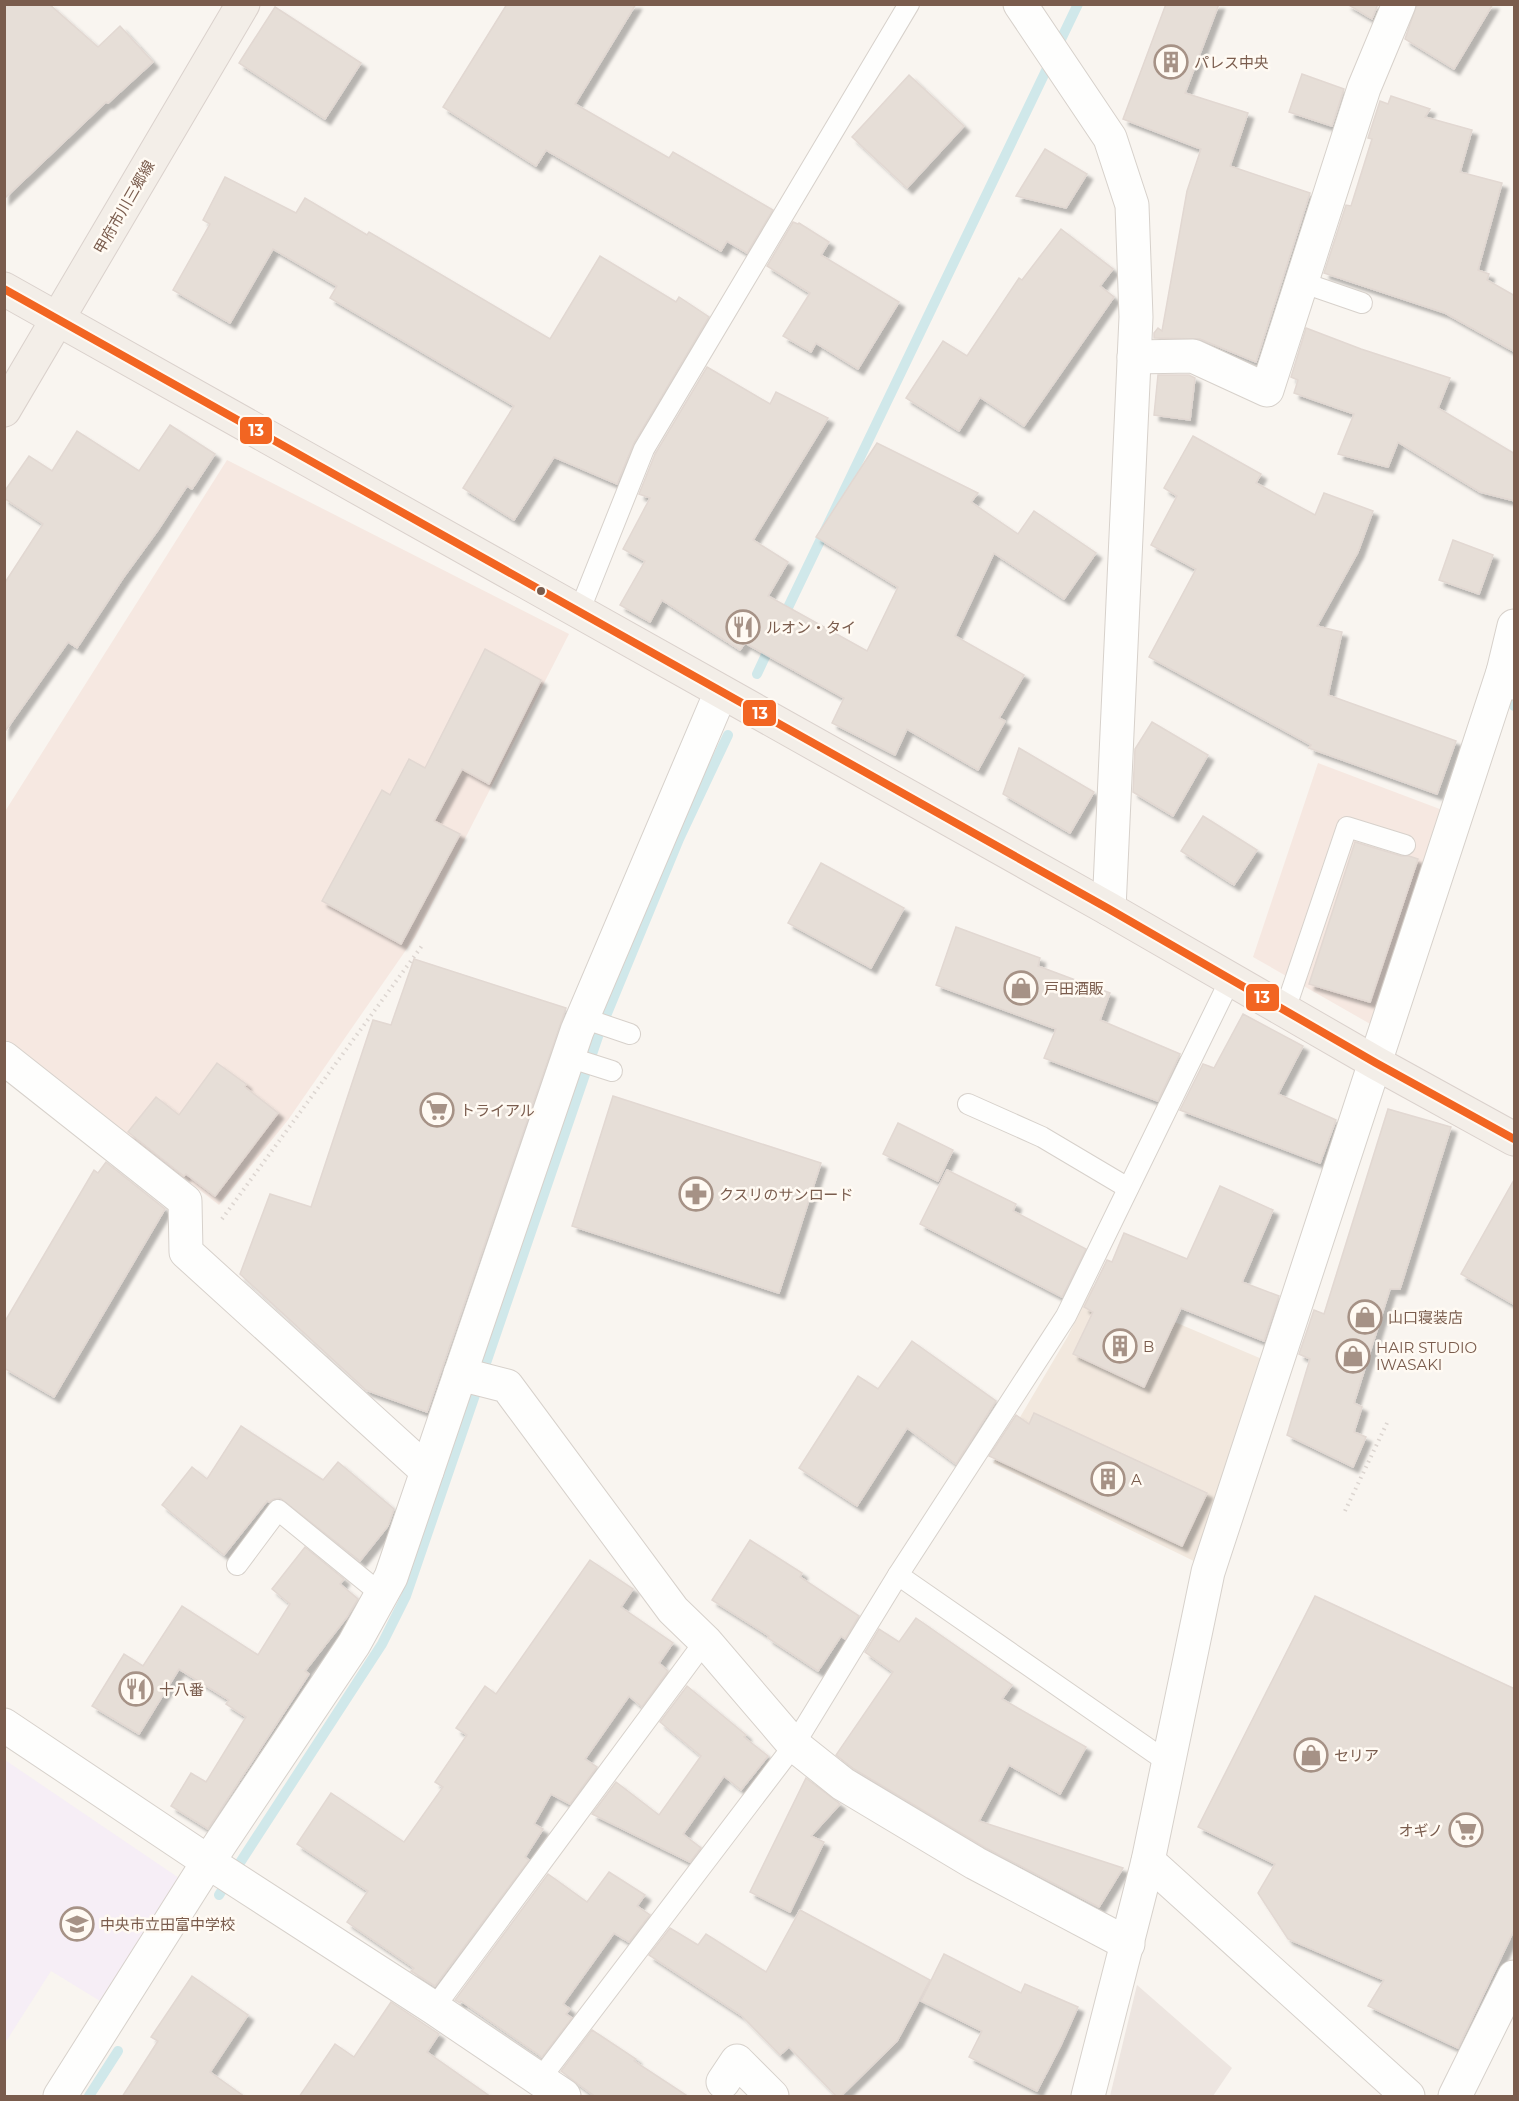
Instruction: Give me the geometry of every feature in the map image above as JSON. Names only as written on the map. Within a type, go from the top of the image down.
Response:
[{"type":"main road","name":"甲府市川三郷線","points":[[4,410],[243,4]]},
{"type":"main road","points":[[4,289],[1109,909],[1376,1063],[1515,1139]]},
{"type":"street","points":[[1020,4],[1110,138],[1131,205],[1136,317],[1109,909]]},
{"type":"street","points":[[1134,357],[1194,356],[1267,390],[1364,87],[1399,4]]},
{"type":"street","points":[[1088,2097],[1148,1861],[1208,1572],[1376,1063],[1509,678],[1515,626]]},
{"type":"street","points":[[60,2097],[213,1865],[354,1644],[391,1577],[462,1374],[568,1057],[721,692]]},
{"type":"street","points":[[4,1058],[185,1202],[186,1252],[427,1471]]},
{"type":"street","points":[[462,1374],[507,1386],[673,1610],[705,1641],[794,1745],[853,1791],[975,1863],[1128,1944]]},
{"type":"street","points":[[4,1725],[213,1865],[434,2008],[543,2091]]},
{"type":"street","points":[[1148,1861],[1408,2097]]},
{"type":"street","points":[[1455,2097],[1515,1977]]},
{"type":"street","points":[[723,2082],[737,2061],[772,2097]]},
{"type":"lane","points":[[579,612],[644,449],[909,4]]},
{"type":"lane","points":[[1301,282],[1362,303]]},
{"type":"lane","points":[[1285,1010],[1347,827],[1404,845]]},
{"type":"lane","points":[[543,2091],[794,1745],[898,1575],[1066,1316],[1231,978]]},
{"type":"lane","points":[[583,1018],[630,1034]]},
{"type":"lane","points":[[568,1057],[612,1071]]},
{"type":"lane","points":[[968,1104],[1042,1137],[1128,1188]]},
{"type":"lane","points":[[237,1565],[279,1510],[381,1594]]},
{"type":"lane","points":[[898,1575],[1169,1764]]},
{"type":"lane","points":[[434,2008],[705,1641]]},
{"type":"path","points":[[194,1259],[424,943]]},
{"type":"path","points":[[1345,1511],[1387,1423]]},
{"type":"shaded area","points":[[227,460],[569,634],[415,937],[288,1120],[219,1205],[5,1039],[4,813]]},
{"type":"shaded area","points":[[1318,763],[1445,811],[1372,1025],[1253,957]]},
{"type":"shaded area","points":[[1092,1287],[1262,1359],[1202,1565],[993,1463],[1068,1336]]},
{"type":"shaded area","name":"中央市立田富中学校","points":[[5,1760],[179,1878],[100,2001],[51,1971],[5,2043]]},
{"type":"shaded area","points":[[1137,1985],[1232,2068],[1213,2096],[1110,2096]]},
{"type":"building","points":[[4,4],[49,4],[98,47],[120,26],[153,62],[108,103],[106,102],[4,199]]},
{"type":"building","points":[[507,4],[636,4],[575,104],[669,158],[673,152],[773,210],[747,253],[727,241],[721,251],[546,150],[536,166],[443,107]]},
{"type":"building","points":[[1166,4],[1219,4],[1185,93],[1248,113],[1230,166],[1310,193],[1256,362],[1200,339],[1154,338],[1154,333],[1158,328],[1162,331],[1187,191],[1201,149],[1123,119]]},
{"type":"building","points":[[1347,4],[1378,4],[1372,19]]},
{"type":"building","points":[[1417,4],[1493,4],[1454,69],[1405,39]]},
{"type":"building","points":[[275,7],[361,63],[325,119],[239,63]]},
{"type":"building","points":[[1302,74],[1344,89],[1332,126],[1289,112]]},
{"type":"building","points":[[909,75],[964,126],[907,188],[852,137]]},
{"type":"building","points":[[1391,96],[1430,109],[1425,117],[1472,130],[1460,172],[1502,183],[1478,270],[1489,274],[1487,280],[1515,296],[1515,352],[1445,313],[1324,273],[1346,205],[1351,206],[1372,139],[1368,138],[1380,101],[1388,104]]},
{"type":"building","points":[[1045,149],[1087,174],[1066,208],[1016,196]]},
{"type":"building","points":[[225,177],[296,213],[305,198],[367,235],[369,232],[550,339],[600,256],[676,302],[679,297],[709,317],[634,443],[617,484],[554,457],[514,520],[463,488],[514,406],[330,298],[337,286],[273,249],[230,323],[173,290],[210,224],[203,220]]},
{"type":"building","points":[[793,222],[799,223],[829,242],[821,255],[899,302],[858,369],[816,343],[811,352],[783,336],[810,293],[767,266]]},
{"type":"building","points":[[1061,229],[1113,269],[1100,286],[1114,297],[1024,426],[980,397],[959,431],[906,398],[943,341],[967,356],[1019,278],[1022,280]]},
{"type":"building","points":[[1306,328],[1450,378],[1438,408],[1515,454],[1515,501],[1480,492],[1398,442],[1388,467],[1338,454],[1354,414],[1294,393],[1298,380],[1291,377]]},
{"type":"building","points":[[707,367],[770,404],[776,392],[828,418],[753,540],[788,562],[768,596],[867,651],[898,587],[816,537],[877,443],[978,493],[971,502],[1018,534],[1034,511],[1096,553],[1064,599],[994,553],[955,636],[1024,675],[999,718],[1005,721],[978,770],[907,729],[895,755],[832,723],[844,698],[745,643],[740,650],[662,600],[650,622],[620,605],[645,561],[623,549],[650,498],[639,494],[655,454]]},
{"type":"building","points":[[1158,375],[1189,375],[1195,378],[1190,420],[1154,415]]},
{"type":"building","points":[[170,425],[215,454],[192,489],[187,486],[77,648],[68,642],[4,733],[4,584],[43,524],[4,498],[4,492],[29,456],[52,471],[77,431],[139,471]]},
{"type":"building","points":[[1193,436],[1261,474],[1256,483],[1315,515],[1324,493],[1373,511],[1358,552],[1317,626],[1342,632],[1328,695],[1456,741],[1437,794],[1309,748],[1311,745],[1149,657],[1196,569],[1151,545],[1177,496],[1164,488]]},
{"type":"building","points":[[1453,540],[1493,555],[1479,594],[1439,580]]},
{"type":"building","points":[[485,649],[541,680],[489,784],[462,769],[434,821],[460,834],[401,944],[322,901],[382,790],[390,795],[409,759],[425,768]]},
{"type":"building","points":[[1152,722],[1208,755],[1173,816],[1133,792],[1135,749]]},
{"type":"building","points":[[1019,748],[1094,792],[1070,833],[1003,794]]},
{"type":"building","points":[[1203,816],[1257,850],[1234,885],[1181,851]]},
{"type":"building","points":[[1355,842],[1418,859],[1370,1002],[1309,984]]},
{"type":"building","points":[[821,863],[904,908],[871,968],[788,923]]},
{"type":"building","points":[[956,927],[1040,958],[1038,966],[1110,993],[1100,1020],[1180,1054],[1158,1101],[1044,1058],[1056,1029],[936,985]]},
{"type":"building","name":"トライアル","points":[[414,959],[566,1008],[427,1412],[366,1390],[240,1274],[270,1194],[311,1207],[373,1020],[391,1025]]},
{"type":"building","points":[[1243,1014],[1303,1046],[1278,1094],[1336,1120],[1320,1163],[1180,1110],[1203,1064],[1214,1068]]},
{"type":"building","points":[[217,1063],[246,1084],[245,1087],[278,1113],[215,1196],[186,1174],[184,1176],[128,1132],[156,1097],[179,1115]]},
{"type":"building","name":"クスリのサンロード","points":[[613,1096],[821,1163],[779,1293],[572,1226]]},
{"type":"building","points":[[1388,1109],[1451,1127],[1400,1289],[1390,1289],[1354,1403],[1362,1407],[1354,1432],[1366,1437],[1353,1467],[1287,1435],[1310,1359],[1299,1354],[1314,1310],[1324,1314]]},
{"type":"building","points":[[898,1123],[953,1150],[938,1181],[883,1154]]},
{"type":"building","points":[[106,1162],[165,1209],[54,1397],[4,1368],[4,1323],[94,1170],[98,1173]]},
{"type":"building","points":[[947,1170],[1016,1204],[1013,1211],[1086,1249],[1062,1297],[920,1224]]},
{"type":"building","points":[[1515,1178],[1515,1305],[1461,1274]]},
{"type":"building","points":[[1220,1186],[1273,1210],[1242,1282],[1279,1296],[1264,1341],[1181,1308],[1144,1387],[1073,1354],[1093,1312],[1084,1307],[1107,1260],[1112,1262],[1124,1233],[1187,1259]]},
{"type":"building","points":[[912,1341],[996,1401],[956,1464],[907,1428],[857,1506],[799,1468],[858,1376],[878,1389]]},
{"type":"building","name":"A","points":[[1034,1413],[1207,1493],[1182,1546],[989,1456],[1016,1415],[1029,1424]]},
{"type":"building","points":[[241,1426],[323,1480],[338,1462],[394,1509],[388,1526],[360,1561],[280,1498],[267,1501],[224,1555],[162,1505],[192,1467],[207,1479]]},
{"type":"building","points":[[750,1540],[802,1573],[800,1577],[859,1616],[845,1639],[841,1636],[818,1671],[768,1638],[769,1636],[712,1600]]},
{"type":"building","points":[[305,1547],[344,1579],[340,1584],[358,1599],[347,1617],[305,1671],[309,1674],[208,1829],[171,1806],[191,1773],[206,1782],[246,1717],[226,1704],[229,1700],[179,1669],[139,1734],[92,1706],[124,1654],[143,1666],[182,1606],[258,1655],[290,1604],[272,1589]]},
{"type":"building","points":[[590,1560],[633,1589],[621,1607],[673,1643],[659,1663],[668,1671],[642,1707],[629,1696],[585,1759],[597,1767],[570,1804],[551,1794],[534,1824],[543,1829],[525,1857],[529,1860],[435,1986],[411,1971],[414,1968],[347,1922],[368,1891],[297,1844],[331,1793],[404,1842],[443,1787],[435,1782],[467,1735],[456,1728],[485,1686],[496,1694]]},
{"type":"building","points":[[1315,1596],[1515,1689],[1515,1928],[1458,2048],[1368,2006],[1384,1980],[1288,1939],[1258,1893],[1275,1864],[1198,1827]]},
{"type":"building","points":[[916,1618],[1012,1685],[1002,1699],[1086,1747],[1060,1794],[1009,1765],[979,1821],[1123,1868],[1099,1907],[984,1847],[854,1769],[836,1755],[893,1672],[865,1652],[879,1629],[899,1642]]},
{"type":"building","points":[[687,1686],[768,1756],[741,1790],[724,1776],[683,1834],[701,1848],[690,1862],[592,1814],[616,1782],[659,1815],[701,1756],[660,1722]]},
{"type":"building","points":[[806,1778],[840,1804],[811,1836],[824,1842],[790,1912],[750,1892]]},
{"type":"building","points":[[609,1872],[645,1895],[637,1906],[650,1915],[629,1942],[614,1933],[563,2004],[570,2009],[566,2014],[572,2018],[542,2057],[461,2001],[460,2003],[455,2000],[548,1874],[587,1902]]},
{"type":"building","points":[[800,1910],[930,1980],[897,2041],[840,2097],[837,2097],[789,2047],[780,2055],[741,2015],[649,1955],[670,1928],[698,1945],[706,1934],[766,1972]]},
{"type":"building","points":[[944,1954],[1021,1993],[1025,1984],[1078,2007],[1037,2091],[969,2057],[982,2031],[921,2001]]},
{"type":"building","points":[[192,1976],[248,2015],[210,2072],[245,2097],[122,2097],[158,2041],[151,2037]]},
{"type":"building","points":[[391,2002],[439,2034],[427,2052],[491,2097],[299,2097],[335,2044],[354,2057]]},
{"type":"building","points":[[592,2030],[689,2097],[596,2097],[561,2071]]},
{"type":"waterway","points":[[782,620],[1078,4]]},
{"type":"waterway","points":[[757,674],[772,642]]},
{"type":"waterway","points":[[1514,700],[1514,706]]},
{"type":"waterway","points":[[219,1895],[382,1644],[406,1596],[601,1028],[679,839],[728,735]]},
{"type":"waterway","points":[[89,2096],[118,2051]]},
{"type":"transit line","name":"13","points":[[4,289],[1514,1139]]},
{"type":"place","name":"パレス中央","points":[[1171,62]]},
{"type":"place","name":"ルオン・タイ","points":[[743,627]]},
{"type":"place","name":"戸田酒販","points":[[1021,988]]},
{"type":"place","name":"トライアル","points":[[437,1110]]},
{"type":"place","name":"クスリのサンロード","points":[[696,1194]]},
{"type":"place","name":"山口寝装店","points":[[1365,1317]]},
{"type":"place","name":"B","points":[[1120,1346]]},
{"type":"place","name":"HAIR STUDIO IWASAKI","points":[[1353,1356]]},
{"type":"place","name":"A","points":[[1108,1479]]},
{"type":"place","name":"十八番","points":[[136,1689]]},
{"type":"place","name":"セリア","points":[[1311,1755]]},
{"type":"place","name":"オギノ","points":[[1466,1830]]},
{"type":"place","name":"中央市立田富中学校","points":[[77,1924]]}]
